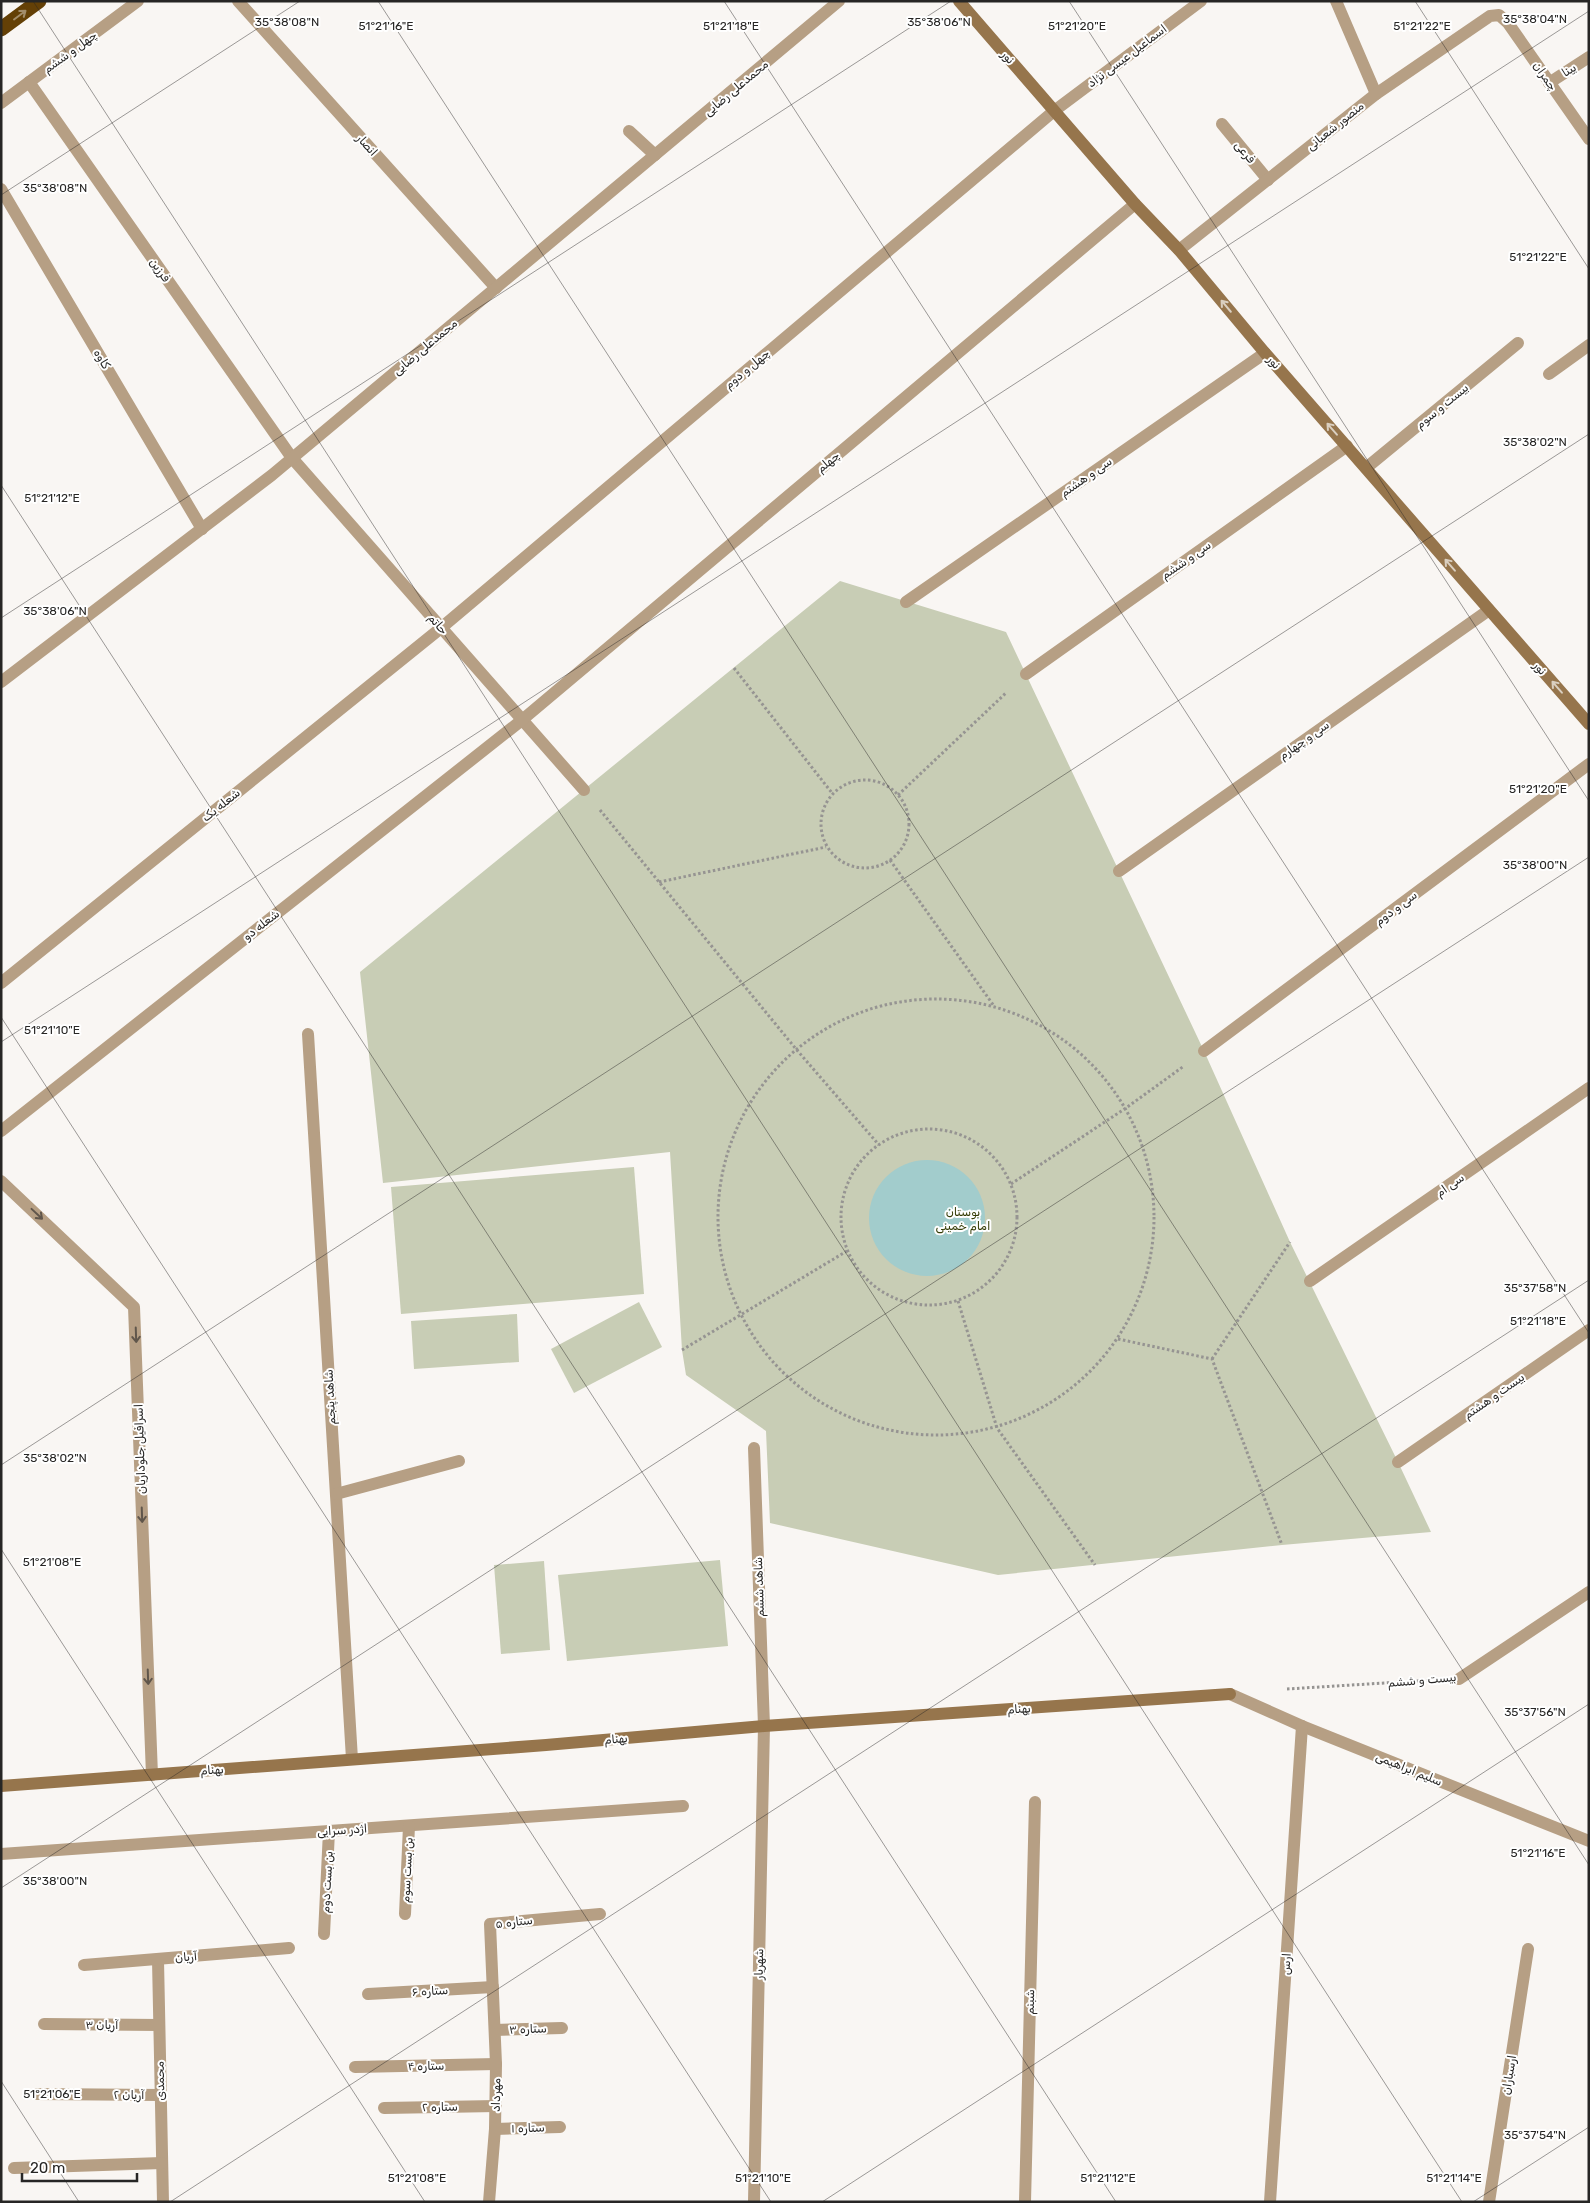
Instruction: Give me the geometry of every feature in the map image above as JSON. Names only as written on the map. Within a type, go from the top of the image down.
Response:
[{"type":"highway","points":[[1,29],[39,1]]},
{"type":"street","name":"چهل و ششم","points":[[1,102],[138,1]]},
{"type":"street","name":"انصار","points":[[238,1],[496,288]]},
{"type":"street","name":"محمدعلی رضایی","points":[[1,682],[292,458],[839,1]]},
{"type":"street","name":"نور","points":[[959,1],[1135,204],[1179,250],[1265,353],[1589,724]]},
{"type":"street","name":"اسماعیل عیسی نژاد","points":[[1054,111],[1201,1]]},
{"type":"street","points":[[1336,1],[1376,94]]},
{"type":"street","name":"منصور شعبانی","points":[[1179,250],[1376,94],[1490,16],[1499,15]]},
{"type":"street","name":"چمران","points":[[1499,15],[1508,23],[1589,139]]},
{"type":"street","name":"بینا","points":[[1549,82],[1589,57]]},
{"type":"street","name":"فرزین","points":[[29,82],[292,458]]},
{"type":"street","name":"چهل و دوم","points":[[441,628],[1054,111]]},
{"type":"street","name":"فرعی","points":[[1222,124],[1268,180]]},
{"type":"street","points":[[629,131],[655,155]]},
{"type":"street","name":"کاوه","points":[[1,189],[202,529]]},
{"type":"street","name":"چهلم","points":[[522,720],[1135,204]]},
{"type":"street","name":"بیست و سوم","points":[[1366,468],[1518,343]]},
{"type":"street","points":[[1549,374],[1589,345]]},
{"type":"street","name":"سی و هشتم","points":[[906,602],[1265,353]]},
{"type":"street","name":"سی و ششم","points":[[1026,674],[1347,446]]},
{"type":"street","name":"حاتم","points":[[292,458],[584,790]]},
{"type":"street","name":"سی و چهارم","points":[[1119,871],[1489,610]]},
{"type":"street","name":"شعله یک","points":[[1,983],[441,628]]},
{"type":"street","name":"شعله دو","points":[[1,1131],[522,720]]},
{"type":"street","name":"سی و دوم","points":[[1204,1052],[1589,764]]},
{"type":"street","name":"شاهد پنجم","points":[[308,1034],[352,1759]]},
{"type":"street","name":"سی ام","points":[[1310,1281],[1589,1088]]},
{"type":"street","name":"اسرافیل جلوداریان","points":[[1,1181],[134,1307],[152,1774]]},
{"type":"street","name":"بیست و هشتم","points":[[1398,1462],[1589,1330]]},
{"type":"street","name":"شاهد ششم","points":[[754,1448],[764,1726]]},
{"type":"street","points":[[336,1494],[459,1461]]},
{"type":"street","name":"بیست و ششم","points":[[1458,1679],[1589,1592]]},
{"type":"street","name":"بهنام","points":[[1,1786],[764,1726],[1230,1694]]},
{"type":"street","name":"سلیم ابراهیمی","points":[[1230,1694],[1302,1726],[1589,1841]]},
{"type":"street","name":"شهریار","points":[[754,2202],[764,1726]]},
{"type":"street","name":"ارس","points":[[1270,2202],[1302,1726]]},
{"type":"street","name":"شبنم","points":[[1025,2202],[1034,1802]]},
{"type":"street","name":"اژدر سرایی","points":[[1,1854],[683,1806]]},
{"type":"street","name":"بن بست سوم","points":[[405,1914],[409,1826]]},
{"type":"street","name":"بن بست دوم","points":[[324,1934],[329,1831]]},
{"type":"street","name":"ستاره ۵","points":[[493,1987],[490,1924],[600,1914]]},
{"type":"street","name":"آریان","points":[[84,1966],[289,1948]]},
{"type":"street","name":"ارسباران","points":[[1489,2202],[1528,1949]]},
{"type":"street","name":"محمدی","points":[[158,1960],[163,2202]]},
{"type":"street","name":"ستاره ۶","points":[[368,1994],[493,1987]]},
{"type":"street","name":"مهرداد","points":[[489,2202],[496,2106],[493,1987]]},
{"type":"street","name":"آریان ۳","points":[[44,2024],[159,2025]]},
{"type":"street","name":"ستاره ۳","points":[[495,2030],[562,2028]]},
{"type":"street","name":"ستاره ۴","points":[[355,2067],[496,2064]]},
{"type":"street","name":"آریان ۲","points":[[37,2094],[160,2095]]},
{"type":"street","name":"ستاره ۲","points":[[384,2108],[496,2106]]},
{"type":"street","name":"ستاره ۱","points":[[495,2129],[560,2127]]},
{"type":"street","points":[[14,2168],[162,2163]]},
{"type":"path","points":[[734,668],[832,793]]},
{"type":"path","points":[[898,795],[1026,674]]},
{"type":"path","points":[[858,780],[873,780],[887,785],[898,795],[906,807],[909,821],[904,843],[890,860],[877,866],[862,868],[848,865],[836,858],[826,847],[821,833],[824,805],[832,793],[844,784],[858,780]]},
{"type":"path","points":[[584,790],[796,1049],[879,1145]]},
{"type":"path","points":[[658,882],[826,847]]},
{"type":"path","points":[[890,860],[994,1006]]},
{"type":"path","points":[[943,998],[994,1006],[1047,1028],[1062,1039],[1092,1063],[1126,1108],[1149,1164],[1155,1224],[1145,1284],[1118,1339],[1085,1377],[1043,1407],[997,1428],[937,1436],[877,1429],[821,1405],[774,1366],[740,1317],[720,1261],[717,1202],[729,1145],[756,1092],[796,1049],[840,1020],[890,1003],[943,998]]},
{"type":"path","points":[[1011,1184],[1126,1108],[1204,1052]]},
{"type":"path","points":[[928,1128],[954,1132],[978,1143],[998,1161],[1011,1184],[1018,1211],[1015,1240],[1003,1266],[983,1287],[958,1300],[932,1305],[906,1302],[881,1292],[861,1274],[848,1251],[841,1228],[842,1204],[849,1181],[861,1161],[879,1145],[903,1133],[928,1128]]},
{"type":"path","points":[[1212,1359],[1290,1242]]},
{"type":"path","points":[[682,1350],[848,1251]]},
{"type":"path","points":[[958,1300],[997,1428],[1095,1565]]},
{"type":"path","points":[[1118,1339],[1212,1359]]},
{"type":"path","points":[[1212,1359],[1282,1545]]},
{"type":"path","name":"بیست و ششم","points":[[1285,1689],[1458,1679]]},
{"type":"green space","name":"بوستان امام خمینی","points":[[840,581],[1006,632],[1204,1051],[1290,1242],[1431,1532],[1282,1545],[998,1575],[770,1523],[766,1431],[686,1375],[682,1350],[670,1152],[383,1183],[360,972]]},
{"type":"green space","points":[[634,1167],[644,1294],[401,1314],[391,1187]]},
{"type":"green space","points":[[639,1302],[662,1347],[574,1393],[551,1349]]},
{"type":"green space","points":[[517,1314],[519,1362],[414,1369],[411,1321]]},
{"type":"green space","points":[[720,1560],[728,1646],[567,1661],[558,1575]]},
{"type":"green space","points":[[544,1561],[550,1650],[501,1654],[494,1565]]},
{"type":"water","points":[[927,1160],[949,1164],[959,1169],[968,1177],[976,1186],[981,1196],[985,1218],[981,1240],[976,1250],[968,1259],[959,1267],[949,1272],[927,1276],[905,1272],[895,1267],[886,1259],[878,1250],[873,1240],[869,1218],[873,1196],[878,1186],[886,1177],[895,1169],[905,1164]]}]
